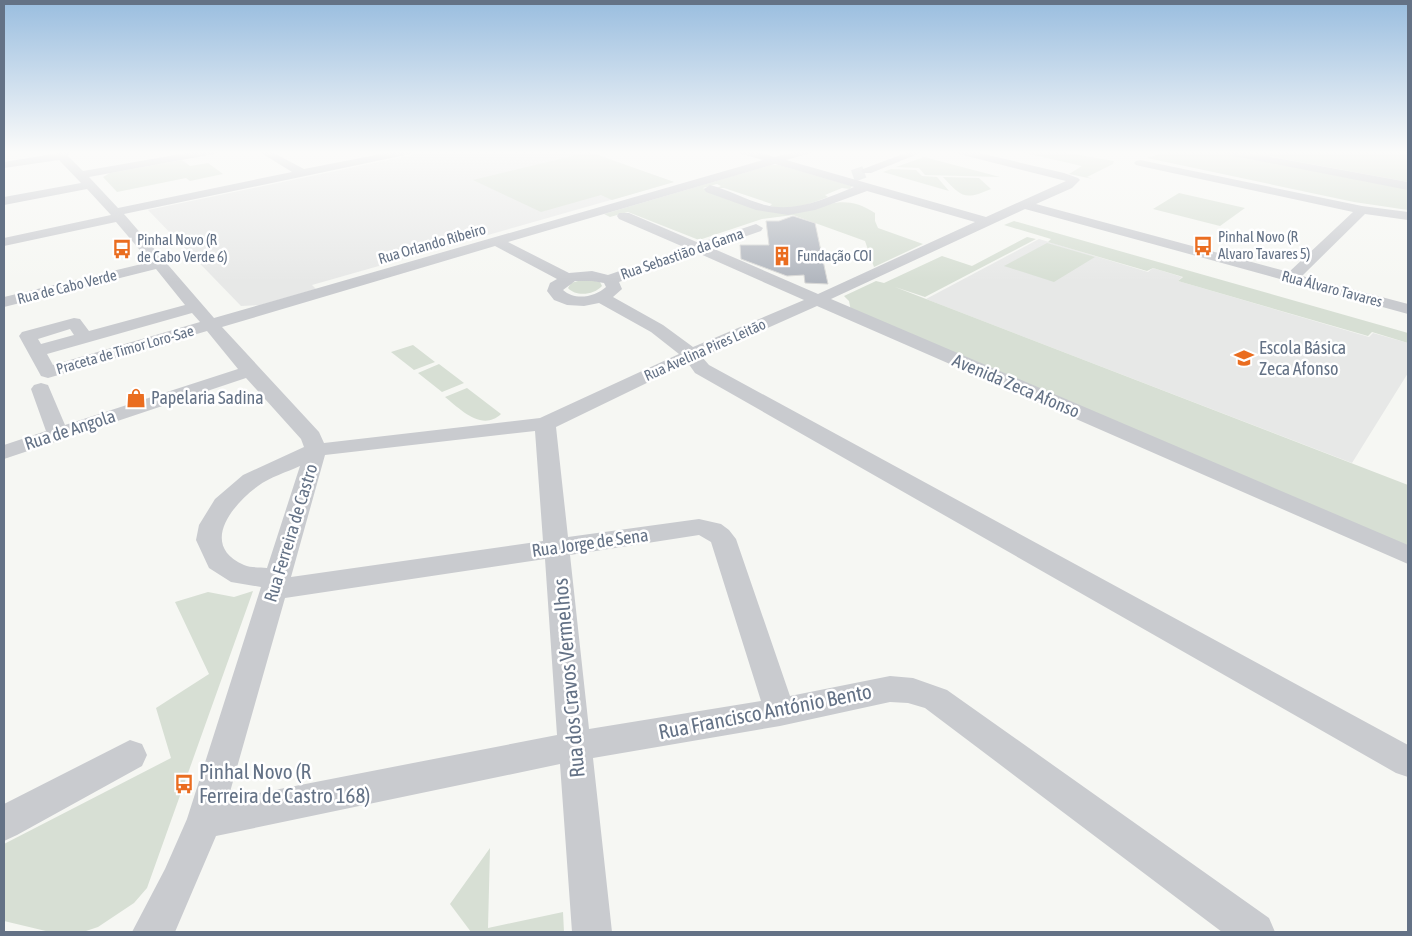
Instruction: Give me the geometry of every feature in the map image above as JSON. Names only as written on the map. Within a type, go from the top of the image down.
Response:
[{"type":"street","points":[[4,201],[29,195]]},
{"type":"street","name":"Rua Ferreira de Castro","points":[[99,195],[250,371],[311,437],[316,450],[204,821],[160,919]]},
{"type":"street","points":[[4,242],[207,195]]},
{"type":"street","name":"Rua Orlando Ribeiro","points":[[210,325],[657,195]]},
{"type":"street","points":[[726,195],[769,210],[788,212],[802,210],[845,195]]},
{"type":"street","points":[[893,195],[988,222]]},
{"type":"street","name":"Rua Avelina Pires Leitão","points":[[316,450],[545,424],[693,354],[817,300],[1047,195]]},
{"type":"street","points":[[1290,195],[1362,210],[1408,216]]},
{"type":"street","name":"Rua Álvaro Tavares","points":[[1024,205],[1408,309]]},
{"type":"street","points":[[1292,278],[1362,210]]},
{"type":"street","name":"Avenida Zeca Afonso","points":[[624,216],[1408,555]]},
{"type":"street","name":"Rua Sebastião da Gama","points":[[609,280],[756,228]]},
{"type":"street","points":[[497,242],[568,279]]},
{"type":"street","name":"Rua de Cabo Verde","points":[[4,302],[159,264]]},
{"type":"street","points":[[592,276],[609,280],[614,285],[614,290],[602,298],[578,301],[560,297],[555,291],[556,286],[568,279],[592,276]]},
{"type":"street","points":[[602,298],[678,342],[693,354],[702,369],[1408,762]]},
{"type":"street","name":"Praceta de Timor Loro-Sae","points":[[195,307],[36,351],[48,372],[210,325]]},
{"type":"street","name":"Rua de Angola","points":[[4,452],[250,371]]},
{"type":"street","points":[[41,389],[58,434]]},
{"type":"street","name":"Rua dos Cravos Vermelhos","points":[[545,424],[592,932]]},
{"type":"street","name":"Rua Jorge de Sena","points":[[316,450],[251,480],[223,505],[211,524],[209,540],[218,561],[240,575],[275,585],[557,548],[699,527],[709,528],[723,539],[780,712]]},
{"type":"street","name":"Rua Francisco António Bento","points":[[204,821],[575,746],[780,712],[890,689],[906,688],[936,699],[1255,932]]},
{"type":"street","points":[[4,823],[130,756]]},
{"type":"street","points":[[137,932],[160,919]]},
{"type":"shaded area","points":[[221,195],[629,195],[312,285],[316,289],[260,305],[241,306],[148,210]]},
{"type":"shaded area","points":[[504,195],[630,195],[612,200],[601,195],[541,212]]},
{"type":"shaded area","points":[[670,195],[721,195],[751,206],[780,213],[794,213],[838,203],[849,203],[861,206],[875,213],[875,221],[878,228],[923,244],[874,267],[865,241],[793,215],[762,219],[699,240],[628,212],[610,217],[604,214]]},
{"type":"shaded area","points":[[744,195],[826,195],[828,197],[793,208],[770,206],[772,204]]},
{"type":"shaded area","points":[[1176,195],[1186,195],[1245,208],[1220,226],[1153,209]]},
{"type":"shaded area","points":[[1320,195],[1408,195],[1408,210]]},
{"type":"shaded area","points":[[1014,221],[1408,333],[1408,343],[1372,332],[1368,336],[1178,281],[1183,277],[1153,268],[1147,271],[1048,242],[1051,239],[1004,225]]},
{"type":"shaded area","points":[[1027,237],[1036,239],[925,297],[895,287],[1408,485],[1408,548],[851,311],[849,301],[844,296],[876,281],[884,283],[942,256],[972,266]]},
{"type":"shaded area","name":"Escola Básica Zeca Afonso","points":[[1039,239],[1148,272],[1153,268],[1182,277],[1178,281],[1369,337],[1373,333],[1408,343],[1408,373],[1352,463],[926,299]]},
{"type":"shaded area","points":[[1047,243],[1095,257],[1054,282],[1004,266]]},
{"type":"shaded area","points":[[585,279],[600,282],[602,286],[585,294],[576,293],[568,288],[571,283]]},
{"type":"shaded area","points":[[413,345],[435,362],[414,370],[391,352]]},
{"type":"shaded area","points":[[439,364],[464,383],[442,392],[418,373]]},
{"type":"shaded area","points":[[467,388],[501,414],[494,419],[479,420],[464,412],[445,397]]},
{"type":"shaded area","points":[[253,591],[147,888],[134,903],[98,927],[83,932],[50,932],[4,921],[4,844],[171,758],[156,708],[209,674],[175,602],[208,592],[234,597]]},
{"type":"shaded area","points":[[490,848],[488,928],[563,912],[564,932],[471,932],[450,904]]},
{"type":"building","name":"Fundação COI","points":[[793,216],[815,223],[828,284],[805,283],[804,275],[787,276],[741,259],[740,245],[769,245],[766,221],[779,221]]},
{"type":"place","name":"Pinhal Novo (R Alvaro Tavares 5)","points":[[1203,246]]},
{"type":"place","name":"Pinhal Novo (R de Cabo Verde 6)","points":[[122,249]]},
{"type":"place","name":"Fundação COI","points":[[782,256]]},
{"type":"place","name":"Escola Básica Zeca Afonso","points":[[1244,358]]},
{"type":"place","name":"Papelaria Sadina","points":[[136,398]]},
{"type":"place","name":"Pinhal Novo (R Ferreira de Castro 168)","points":[[184,784]]}]
